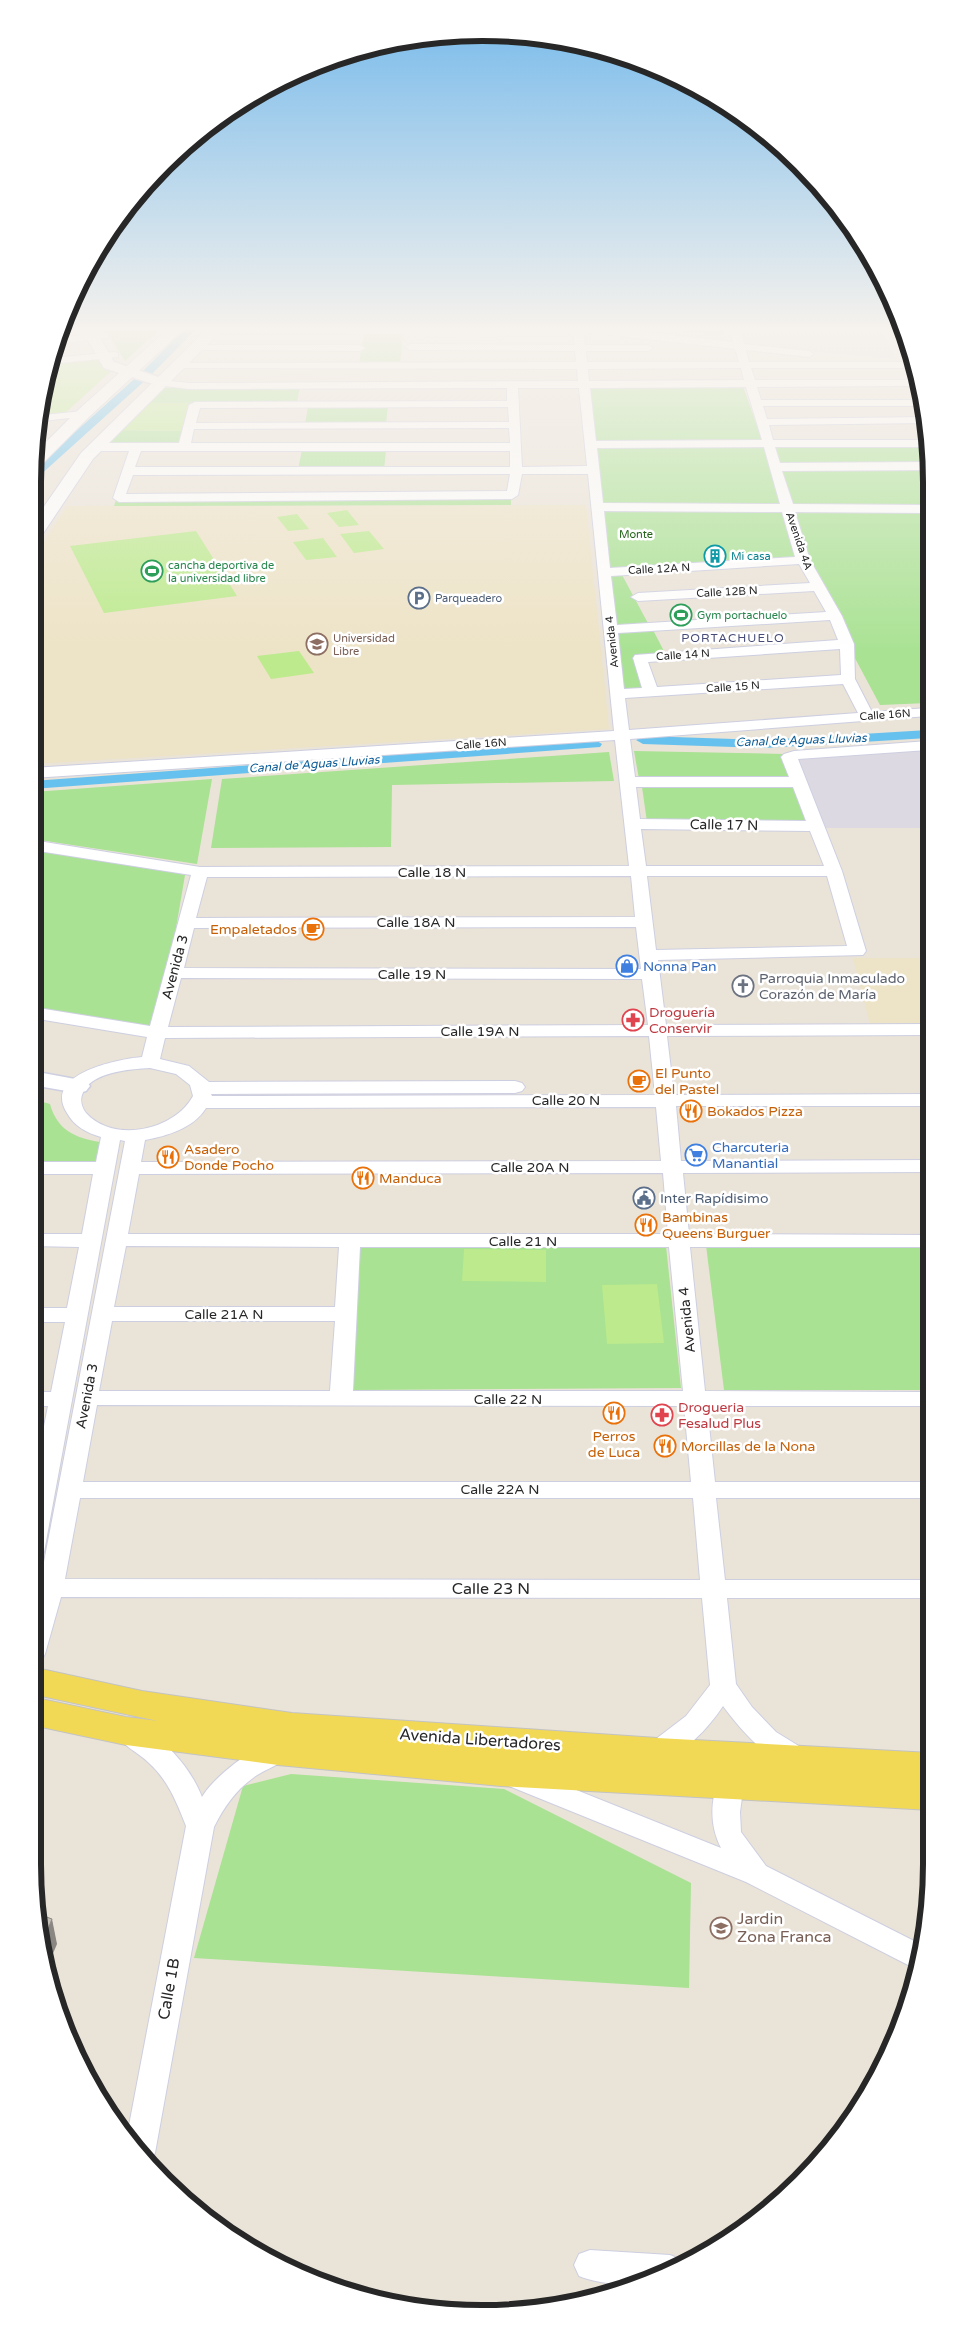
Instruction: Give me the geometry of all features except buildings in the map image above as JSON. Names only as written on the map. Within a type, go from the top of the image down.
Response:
[{"type":"main road","points":[[42,455],[60,437]]},
{"type":"main road","points":[[41,524],[87,456],[103,437]]},
{"type":"main road","name":"Avenida Libertadores","points":[[41,1682],[142,1705],[292,1727],[657,1752],[923,1767]]},
{"type":"main road","name":"Avenida Libertadores","points":[[41,1713],[126,1731],[278,1752],[501,1771],[923,1795]]},
{"type":"street","points":[[184,447],[186,437]]},
{"type":"street","points":[[357,437],[357,447]]},
{"type":"street","points":[[136,447],[120,498],[352,483],[512,494],[515,491],[517,471],[514,437]]},
{"type":"street","name":"Avenida 4","points":[[590,437],[622,735],[640,872],[672,1166],[723,1686]]},
{"type":"street","name":"Avenida 4A","points":[[767,437],[803,560],[835,616],[847,644],[848,679],[867,716]]},
{"type":"street","points":[[591,445],[921,443]]},
{"type":"street","points":[[868,444],[878,466]]},
{"type":"street","points":[[96,447],[515,447]]},
{"type":"street","points":[[296,471],[301,447]]},
{"type":"street","points":[[392,471],[396,447]]},
{"type":"street","points":[[775,467],[922,466]]},
{"type":"street","points":[[129,472],[296,471],[352,483],[392,471],[594,470]]},
{"type":"street","points":[[598,507],[923,509]]},
{"type":"street","name":"Calle 12A N","points":[[605,572],[803,560]]},
{"type":"street","points":[[624,571],[671,656]]},
{"type":"street","name":"Calle 12B N","points":[[638,597],[817,587]]},
{"type":"street","points":[[611,630],[835,616]]},
{"type":"street","name":"Calle 14 N","points":[[651,692],[640,658],[847,644]]},
{"type":"street","name":"Calle 15 N","points":[[618,694],[848,679]]},
{"type":"street","name":"Calle 16N","points":[[41,771],[622,735],[923,712]]},
{"type":"street","points":[[648,955],[857,951],[834,871],[789,758],[799,754],[923,745]]},
{"type":"street","points":[[628,782],[799,782]]},
{"type":"street","name":"Calle 17 N","points":[[633,824],[816,826]]},
{"type":"street","name":"Calle 18 N","points":[[41,846],[200,872],[834,871]]},
{"type":"street","name":"Avenida 3","points":[[150,1062],[200,872]]},
{"type":"street","name":"Calle 18A N","points":[[187,923],[645,922]]},
{"type":"street","name":"Calle 19 N","points":[[174,973],[650,974]]},
{"type":"street","name":"Calle 19A N","points":[[41,1014],[158,1033],[923,1029]]},
{"type":"street","points":[[150,1062],[168,1064],[184,1070],[196,1078],[202,1095],[193,1114],[178,1125],[158,1132],[136,1135],[111,1134],[92,1128],[79,1120],[72,1109],[75,1092],[90,1076],[108,1068],[129,1063],[150,1062]]},
{"type":"street","points":[[41,1081],[75,1092]]},
{"type":"street","name":"Calle 20 N","points":[[202,1095],[664,1093],[923,1088]]},
{"type":"street","points":[[41,1090],[75,1092]]},
{"type":"street","name":"Calle 20 N","points":[[664,1093],[923,1100]]},
{"type":"street","name":"Avenida 3","points":[[41,1479],[61,1399],[111,1134]]},
{"type":"street","name":"Avenida 3","points":[[41,1623],[51,1588],[136,1135]]},
{"type":"street","name":"Calle 20A N","points":[[130,1168],[923,1166]]},
{"type":"street","points":[[41,1168],[104,1168]]},
{"type":"street","points":[[41,1240],[91,1240]]},
{"type":"street","name":"Calle 21 N","points":[[116,1240],[923,1241]]},
{"type":"street","points":[[341,1399],[350,1240]]},
{"type":"street","name":"Calle 21A N","points":[[102,1314],[346,1314]]},
{"type":"street","points":[[41,1315],[77,1315]]},
{"type":"street","name":"Calle 22 N","points":[[87,1398],[923,1399]]},
{"type":"street","points":[[41,1399],[61,1399]]},
{"type":"street","name":"Calle 22A N","points":[[69,1490],[923,1490]]},
{"type":"street","name":"Calle 23 N","points":[[51,1588],[923,1589]]},
{"type":"street","points":[[657,1752],[685,1735],[707,1712],[723,1686],[743,1714],[767,1739],[800,1760]]},
{"type":"street","points":[[126,1731],[160,1756],[185,1788],[200,1826]]},
{"type":"street","name":"Calle 1B","points":[[141,2143],[200,1826],[217,1795],[237,1776],[244,1770],[278,1752]]},
{"type":"street","points":[[501,1771],[756,1874],[913,1954]]},
{"type":"street","points":[[731,1783],[724,1816],[726,1831],[736,1850],[756,1874]]},
{"type":"street","points":[[590,2265],[655,2269]]},
{"type":"shaded area","name":"Universidad Libre","points":[[586,505],[609,729],[41,764],[41,547],[67,506]]},
{"type":"shaded area","points":[[923,749],[923,828],[818,828],[794,756]]},
{"type":"shaded area","points":[[853,958],[923,958],[923,1028],[871,1028]]},
{"type":"green space","points":[[109,437],[182,437],[179,445],[104,445]]},
{"type":"green space","name":"Monte","points":[[589,437],[761,437],[763,443],[921,442],[923,482],[923,703],[880,705],[803,561],[605,572]]},
{"type":"green space","points":[[302,450],[386,450],[384,470],[298,470]]},
{"type":"green space","points":[[116,500],[511,500],[511,505],[114,506]]},
{"type":"green space","points":[[347,510],[359,525],[339,527],[327,513]]},
{"type":"green space","points":[[297,514],[309,529],[288,531],[277,517]]},
{"type":"green space","name":"cancha deportiva de la universidad libre","points":[[196,531],[237,596],[104,613],[70,546]]},
{"type":"green space","points":[[369,531],[384,549],[354,553],[340,534]]},
{"type":"green space","points":[[323,538],[337,557],[306,560],[293,542]]},
{"type":"green space","points":[[621,573],[650,627],[616,630],[609,574]]},
{"type":"green space","points":[[653,630],[667,657],[637,660],[647,693],[622,694],[616,633]]},
{"type":"green space","points":[[299,651],[314,673],[271,679],[257,656]]},
{"type":"green space","points":[[634,751],[784,754],[794,780],[639,779]]},
{"type":"green space","points":[[609,752],[614,781],[392,785],[391,847],[211,848],[222,779]]},
{"type":"green space","points":[[212,779],[197,864],[41,840],[41,791]]},
{"type":"green space","points":[[642,787],[799,787],[807,822],[647,822]]},
{"type":"green space","points":[[41,849],[141,865],[185,875],[159,1028],[41,1008]]},
{"type":"green space","points":[[41,1102],[50,1104],[57,1120],[68,1131],[83,1138],[100,1142],[103,1151],[101,1161],[41,1161]]},
{"type":"green space","points":[[706,1245],[923,1245],[923,1390],[724,1390]]},
{"type":"green space","points":[[666,1246],[681,1388],[352,1390],[360,1248]]},
{"type":"green space","points":[[464,1249],[546,1250],[546,1282],[462,1281]]},
{"type":"green space","points":[[657,1284],[664,1343],[607,1344],[602,1285]]},
{"type":"green space","points":[[291,1774],[504,1789],[691,1883],[689,1988],[194,1958],[243,1786]]},
{"type":"waterway","points":[[41,468],[76,437]]},
{"type":"waterway","name":"Canal de Aguas Lluvias","points":[[643,740],[764,744],[923,734]]},
{"type":"waterway","name":"Canal de Aguas Lluvias","points":[[41,784],[595,744]]},
{"type":"place","name":"Mi casa","points":[[715,556]]},
{"type":"place","name":"cancha deportiva de la universidad libre","points":[[152,571]]},
{"type":"place","name":"Parqueadero","points":[[419,598]]},
{"type":"place","name":"Gym portachuelo","points":[[681,615]]},
{"type":"place","name":"Universidad Libre","points":[[317,644]]},
{"type":"place","name":"Empaletados","points":[[313,929]]},
{"type":"place","name":"Nonna Pan","points":[[627,966]]},
{"type":"place","name":"Parroquia Inmaculado Corazón de María","points":[[743,986]]},
{"type":"place","name":"Droguería Conservir","points":[[633,1020]]},
{"type":"place","name":"El Punto del Pastel","points":[[639,1081]]},
{"type":"place","name":"Bokados Pizza","points":[[691,1111]]},
{"type":"place","name":"Charcuteria Manantial","points":[[696,1155]]},
{"type":"place","name":"Asadero Donde Pocho","points":[[168,1157]]},
{"type":"place","name":"Manduca","points":[[363,1178]]},
{"type":"place","name":"Inter Rapídisimo","points":[[644,1198]]},
{"type":"place","name":"Bambinas Queens Burguer","points":[[646,1225]]},
{"type":"place","name":"Perros de Luca","points":[[614,1413]]},
{"type":"place","name":"Drogueria Fesalud Plus","points":[[662,1415]]},
{"type":"place","name":"Morcillas de la Nona","points":[[665,1446]]},
{"type":"place","name":"Jardin Zona Franca","points":[[721,1928]]},
{"type":"district","name":"PORTACHUELO","points":[[733,638]]}]
